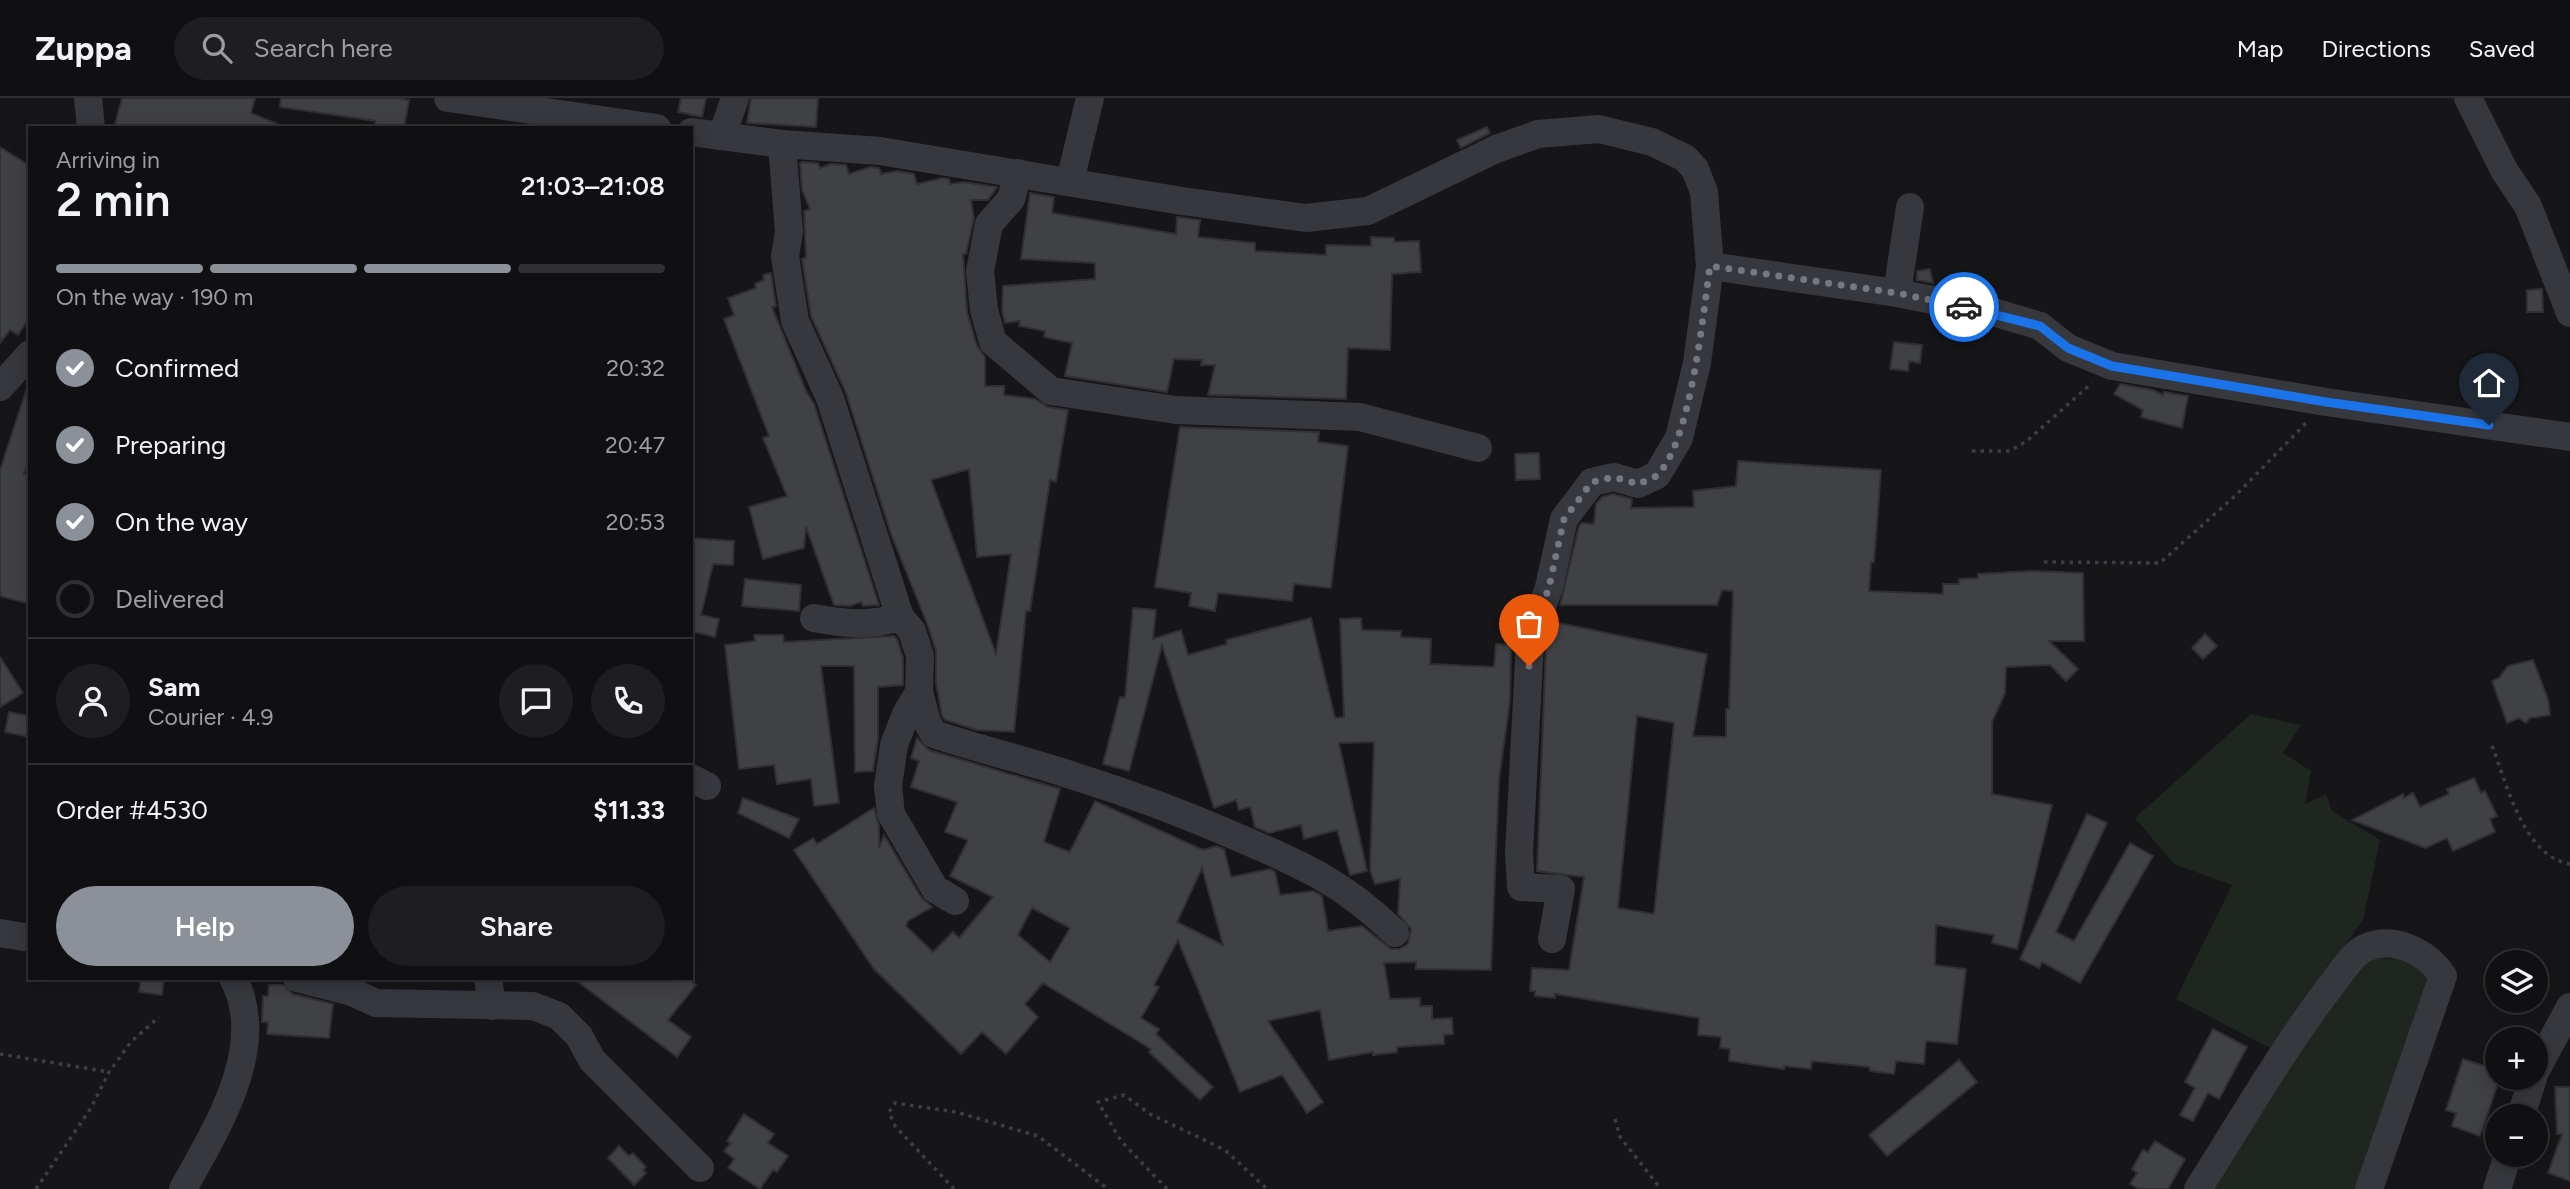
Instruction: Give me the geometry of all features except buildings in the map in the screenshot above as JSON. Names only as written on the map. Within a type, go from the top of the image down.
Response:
[{"type":"street","points":[[88,98],[91,126]]},
{"type":"street","points":[[448,98],[528,119],[628,126]]},
{"type":"street","points":[[722,136],[736,98]]},
{"type":"street","points":[[1070,181],[1090,98]]},
{"type":"street","points":[[2468,98],[2498,159],[2528,206],[2570,313]]},
{"type":"street","points":[[693,132],[782,144],[880,151],[1262,214],[1306,218],[1344,216],[1368,211],[1496,149],[1538,134],[1599,129],[1631,135],[1669,148],[1695,169],[1704,192],[1710,266],[1697,363],[1679,438],[1657,475],[1638,484],[1614,477],[1592,482],[1575,501],[1564,519],[1549,587],[1530,642],[1519,853],[1521,887],[1561,890],[1552,939]]},
{"type":"street","points":[[782,144],[789,232],[785,256],[795,321],[830,398],[900,617],[912,631],[920,656],[919,692],[927,722],[934,734],[1077,777],[1203,821],[1285,855],[1337,884],[1372,910],[1395,933]]},
{"type":"street","points":[[1018,173],[1011,199],[989,224],[980,271],[984,310],[993,342],[1051,391],[1176,410],[1360,417],[1478,448]]},
{"type":"street","points":[[1897,293],[1910,207]]},
{"type":"street","points":[[1710,266],[1897,293],[1993,312],[2040,326],[2068,348],[2112,366],[2326,402],[2570,437]]},
{"type":"street","points":[[0,387],[28,356]]},
{"type":"street","points":[[814,618],[842,623],[878,624],[900,617]]},
{"type":"street","points":[[919,692],[906,714],[894,745],[888,786],[891,814],[935,889],[955,901]]},
{"type":"street","points":[[0,933],[28,939]]},
{"type":"street","points":[[2198,1189],[2307,1017],[2340,974],[2362,948],[2394,943],[2434,962],[2443,976],[2369,1189]]},
{"type":"street","points":[[183,1189],[232,1092],[239,1066],[244,1041],[244,1016],[235,980]]},
{"type":"street","points":[[305,980],[352,992],[376,1003],[533,1006],[559,1016],[579,1036],[592,1060],[700,1168]]},
{"type":"street","points":[[488,980],[492,1006]]},
{"type":"street","points":[[2548,1048],[2570,1007]]},
{"type":"street","points":[[2497,1189],[2504,1167]]},
{"type":"path","points":[[1972,451],[2010,452],[2028,440],[2112,366]]},
{"type":"path","points":[[2044,562],[2160,563],[2236,495],[2326,402]]},
{"type":"path","points":[[2492,746],[2525,831],[2557,862],[2570,864]]},
{"type":"path","points":[[36,1189],[91,1108],[109,1072],[131,1042],[159,1017]]},
{"type":"path","points":[[0,1054],[109,1072]]},
{"type":"path","points":[[1167,1189],[1121,1141],[1098,1102],[1124,1095],[1150,1114],[1225,1150],[1267,1189]]},
{"type":"path","points":[[954,1189],[895,1126],[889,1112],[895,1103],[956,1112],[1038,1136],[1108,1189]]},
{"type":"path","points":[[1615,1119],[1620,1137],[1661,1189]]},
{"type":"shaded area","points":[[2251,714],[2301,725],[2283,753],[2311,771],[2305,804],[2326,794],[2332,811],[2380,840],[2363,920],[2272,1049],[2176,999],[2232,885],[2174,864],[2135,818]]},
{"type":"shaded area","points":[[2374,958],[2402,959],[2429,973],[2426,1008],[2356,1189],[2215,1189],[2311,1028],[2355,972]]},
{"type":"way so far","points":[[1529,666],[1530,642],[1549,587],[1564,519],[1575,501],[1592,482],[1614,477],[1638,484],[1657,475],[1679,438],[1697,363],[1710,266],[1840,287],[1897,293],[1964,307]]},
{"type":"route","points":[[1964,307],[1993,312],[2040,326],[2068,348],[2112,366],[2326,402],[2489,425]]}]
